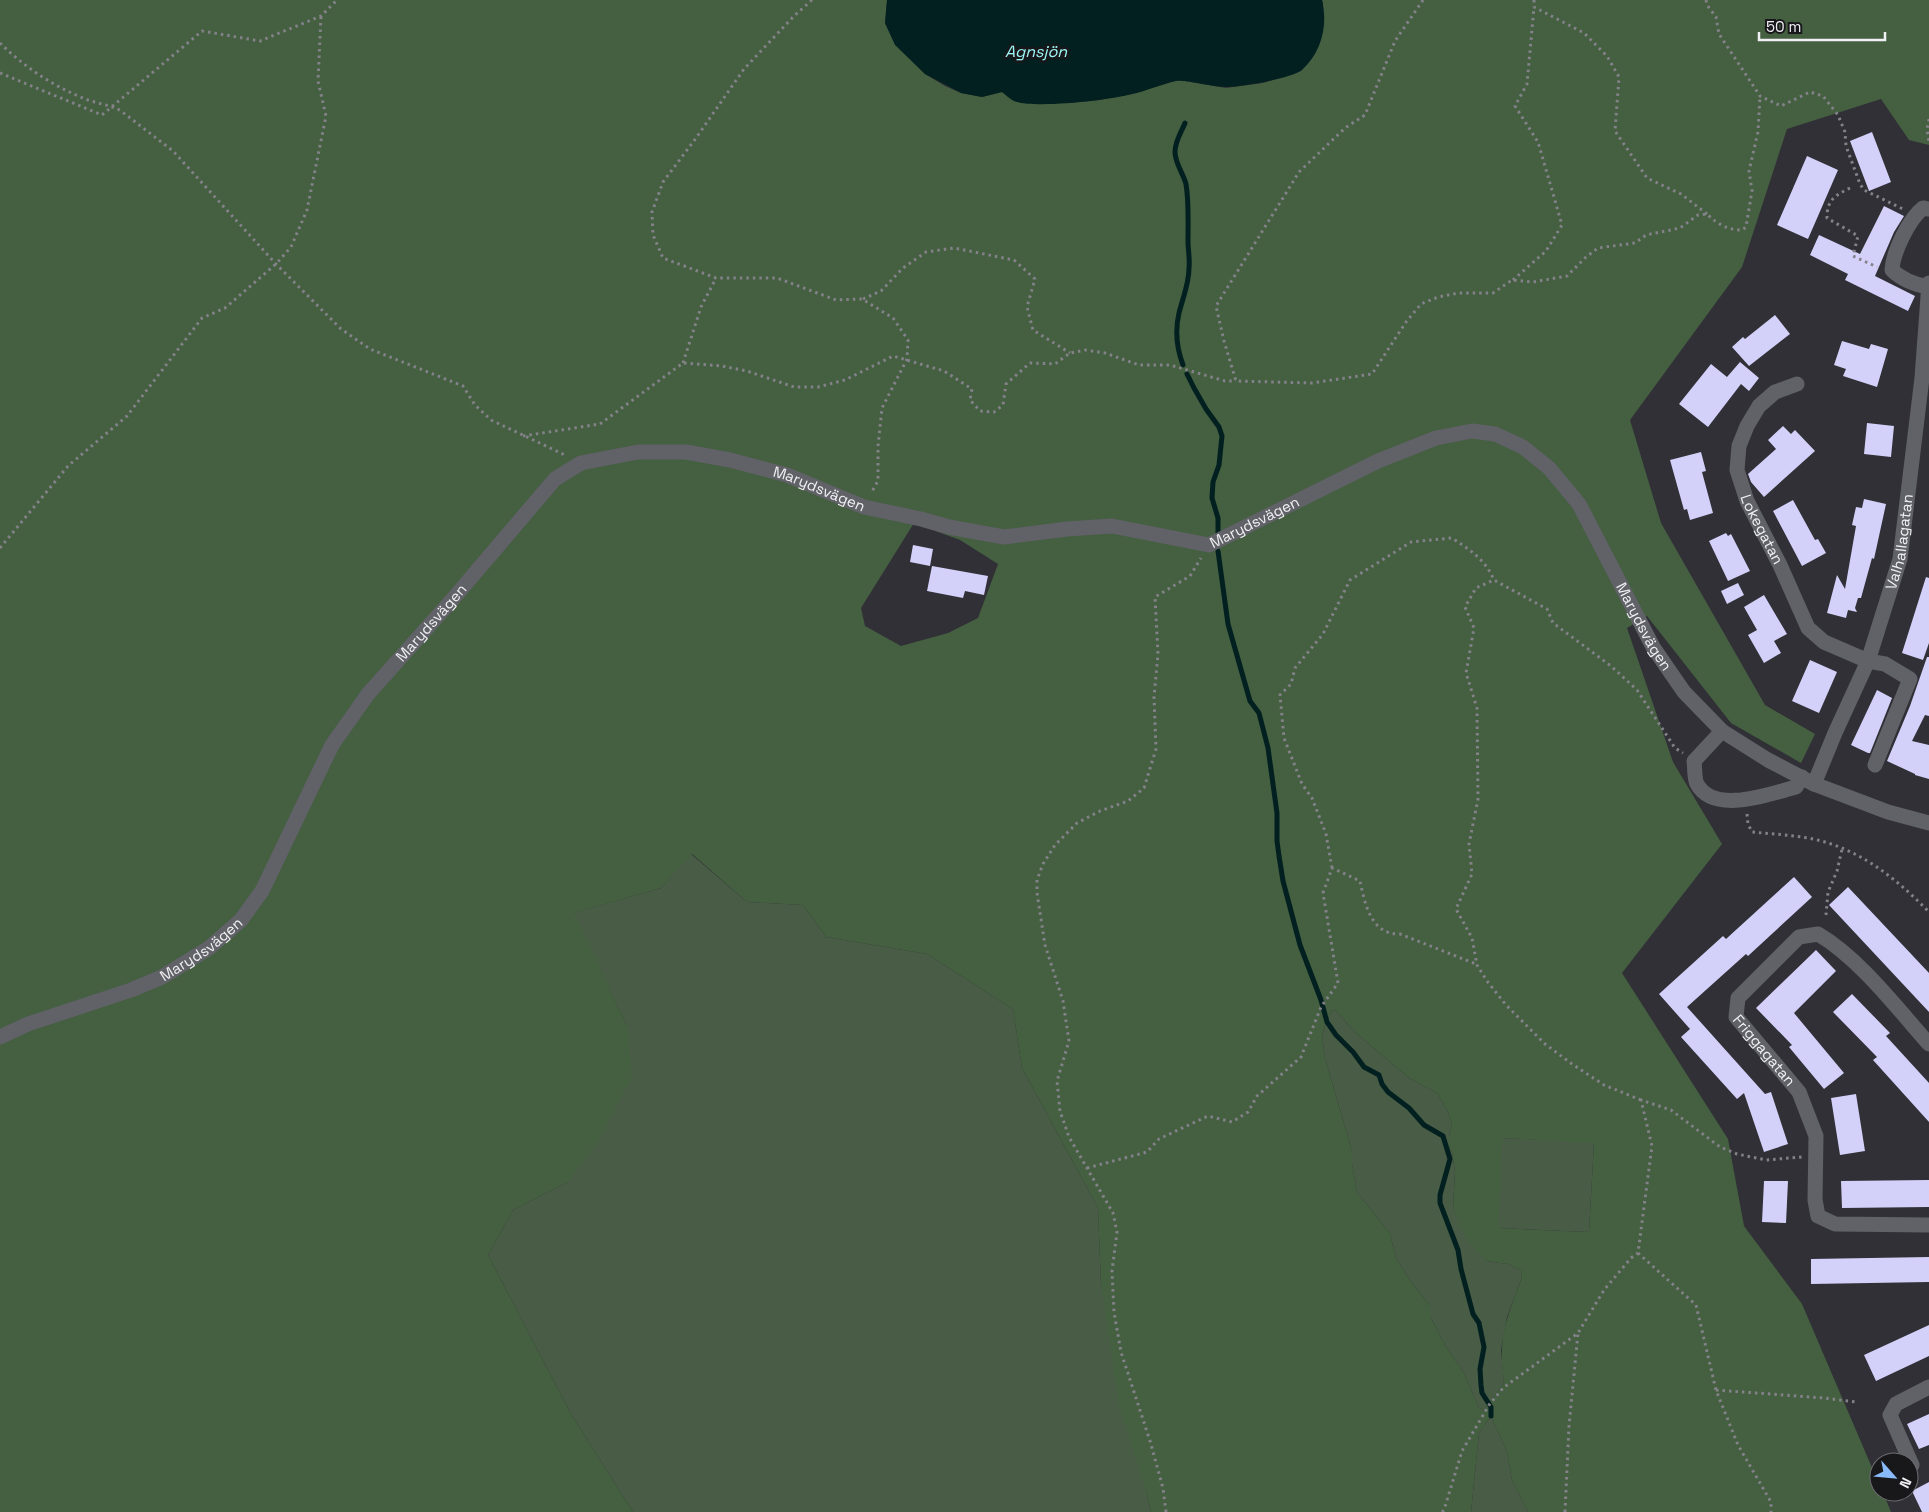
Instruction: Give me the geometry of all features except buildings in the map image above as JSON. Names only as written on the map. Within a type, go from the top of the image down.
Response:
[{"type":"street","points":[[1892,270],[1893,259],[1922,212]]},
{"type":"street","name":"Valhallagatan","points":[[1808,781],[1835,733],[1868,661],[1900,559],[1922,447],[1922,378],[1928,285],[1914,284],[1892,270]]},
{"type":"street","name":"Lokegatan","points":[[1797,384],[1775,392],[1760,406],[1747,426],[1739,446],[1737,470],[1748,501],[1808,628],[1824,642],[1868,661],[1885,664],[1910,680],[1875,765]]},
{"type":"street","name":"Marydsvägen","points":[[0,1037],[28,1024],[130,990],[162,976],[209,948],[241,920],[262,890],[332,745],[368,694],[452,600],[555,479],[581,462],[638,452],[686,452],[730,460],[788,475],[864,506],[949,527],[1004,536],[1112,526],[1209,545],[1378,461],[1436,438],[1472,431],[1494,434],[1523,447],[1549,468],[1579,504],[1653,647],[1684,692],[1722,732],[1768,760],[1808,781],[1888,812],[1929,823]]},
{"type":"street","points":[[1722,732],[1694,760],[1697,783],[1707,794],[1718,800],[1736,801],[1796,787],[1808,781]]},
{"type":"street","name":"Friggagatan","points":[[1929,1044],[1877,985],[1833,943],[1818,934],[1799,937],[1738,998],[1736,1017],[1799,1092],[1816,1136],[1814,1200],[1818,1216],[1835,1224],[1929,1226]]},
{"type":"street","points":[[1907,1452],[1890,1415],[1896,1404],[1929,1387]]},
{"type":"path","points":[[0,73],[102,116],[202,31],[260,41],[321,16],[336,0]]},
{"type":"path","points":[[812,0],[794,16],[744,69],[663,182],[652,212],[653,235],[663,258],[716,278],[777,278],[836,300],[862,299],[881,291],[903,268],[926,252],[954,248],[1014,260],[1035,279],[1027,307],[1034,330],[1070,354]]},
{"type":"path","points":[[1236,381],[1216,306],[1299,172],[1345,128],[1364,115],[1395,41],[1423,0]]},
{"type":"path","points":[[683,364],[722,366],[747,371],[794,387],[818,387],[845,380],[893,356],[944,371],[972,389],[970,400],[980,411],[994,412],[1002,405],[1006,384],[1030,362],[1055,364],[1070,354],[1085,350],[1105,353],[1140,365],[1170,366],[1225,381],[1312,383],[1372,374],[1406,322],[1421,304],[1438,297],[1459,293],[1493,292],[1512,280],[1546,251],[1562,225],[1538,142],[1515,106],[1527,84],[1534,0]]},
{"type":"path","points":[[1706,0],[1707,5],[1716,16],[1719,34],[1760,96],[1781,106],[1810,92],[1823,96],[1838,115],[1845,132],[1846,146],[1864,190],[1922,212]]},
{"type":"path","points":[[1534,7],[1584,33],[1607,56],[1619,77],[1619,104],[1615,131],[1647,178],[1681,194],[1714,221],[1736,230],[1742,230],[1746,227],[1752,191],[1749,171],[1758,132],[1760,96]]},
{"type":"path","points":[[0,548],[68,466],[126,416],[202,318],[225,308],[276,264],[292,247],[307,210],[326,116],[318,82],[321,16]]},
{"type":"path","points":[[0,43],[10,53],[46,79],[88,100],[113,106],[146,129],[172,151],[276,264],[341,329],[370,349],[463,386],[475,405],[491,420],[581,462]]},
{"type":"path","points":[[1929,119],[1927,129],[1929,142]]},
{"type":"path","points":[[1850,188],[1838,194],[1829,202],[1826,218],[1858,236],[1853,256],[1875,267],[1892,270]]},
{"type":"path","points":[[1512,280],[1532,282],[1567,276],[1586,256],[1598,248],[1635,243],[1646,236],[1680,228],[1698,215],[1707,214]]},
{"type":"path","points":[[523,436],[600,424],[683,364],[701,306],[716,278]]},
{"type":"path","points":[[862,299],[893,318],[908,340],[907,359],[882,408],[878,446],[878,481],[864,506]]},
{"type":"path","points":[[1087,1168],[1147,1152],[1159,1139],[1208,1116],[1232,1122],[1248,1112],[1257,1096],[1301,1057],[1322,1006],[1338,983],[1323,893],[1332,868],[1326,834],[1312,798],[1302,784],[1284,738],[1280,695],[1291,684],[1295,668],[1323,634],[1350,580],[1411,542],[1452,538],[1480,557],[1489,568],[1494,580],[1547,609],[1553,623],[1611,666],[1637,690],[1675,748],[1694,760]]},
{"type":"path","points":[[1166,1512],[1163,1488],[1150,1441],[1121,1352],[1114,1312],[1112,1271],[1117,1232],[1113,1213],[1069,1137],[1060,1111],[1057,1081],[1069,1040],[1063,1001],[1044,945],[1037,880],[1043,864],[1055,845],[1077,824],[1100,811],[1128,801],[1144,788],[1156,749],[1154,697],[1158,654],[1155,597],[1190,576],[1209,545]]},
{"type":"path","points":[[1494,580],[1476,588],[1465,607],[1474,628],[1466,673],[1477,708],[1478,799],[1469,844],[1472,874],[1456,909],[1472,938],[1477,964],[1487,981],[1506,1005],[1545,1044],[1604,1085],[1671,1110],[1720,1147],[1737,1154],[1766,1160],[1816,1156]]},
{"type":"path","points":[[1747,810],[1748,824],[1752,832],[1814,839],[1842,848],[1864,858],[1906,889],[1929,912]]},
{"type":"path","points":[[1826,915],[1828,892],[1837,871],[1842,848]]},
{"type":"path","points":[[1332,868],[1360,881],[1366,908],[1374,923],[1391,934],[1400,934],[1477,964]]},
{"type":"path","points":[[1442,1512],[1462,1451],[1490,1405],[1503,1388],[1578,1333],[1604,1290],[1631,1258],[1638,1253],[1652,1146],[1641,1100]]},
{"type":"path","points":[[1638,1253],[1696,1304],[1716,1390],[1738,1446],[1771,1502],[1771,1512]]},
{"type":"path","points":[[1565,1512],[1568,1426],[1578,1333]]},
{"type":"path","points":[[1716,1390],[1856,1402]]},
{"type":"shaded area","points":[[691,854],[747,902],[803,905],[826,937],[927,954],[1013,1009],[1022,1068],[1098,1208],[1101,1283],[1151,1512],[633,1512],[571,1414],[488,1255],[513,1210],[568,1182],[627,1026],[573,913],[661,888]]},
{"type":"shaded area","points":[[1332,1010],[1336,1011],[1356,1033],[1409,1078],[1437,1093],[1448,1112],[1452,1124],[1449,1146],[1452,1152],[1455,1172],[1453,1209],[1462,1226],[1486,1261],[1508,1264],[1521,1270],[1522,1277],[1507,1317],[1501,1350],[1504,1383],[1484,1410],[1479,1408],[1464,1373],[1445,1345],[1430,1316],[1430,1306],[1411,1282],[1396,1258],[1390,1234],[1357,1192],[1352,1164],[1352,1151],[1325,1058],[1322,1036]]},
{"type":"shaded area","points":[[1501,1138],[1594,1142],[1589,1232],[1497,1228]]},
{"type":"shaded area","points":[[1491,1416],[1507,1452],[1512,1480],[1528,1512],[1471,1512],[1479,1433]]},
{"type":"green space","points":[[0,0],[887,0],[885,23],[895,44],[925,74],[945,86],[961,93],[982,97],[1002,92],[1015,101],[1069,103],[1132,94],[1178,80],[1226,88],[1263,83],[1301,71],[1323,3],[1322,0],[1929,0],[1929,145],[1909,140],[1881,99],[1787,129],[1742,267],[1630,420],[1661,523],[1765,705],[1815,734],[1801,763],[1731,723],[1647,616],[1627,628],[1673,762],[1722,844],[1622,973],[1728,1139],[1744,1226],[1802,1304],[1869,1461],[1869,1502],[1887,1502],[1891,1512],[1528,1512],[1512,1480],[1507,1452],[1491,1416],[1479,1433],[1471,1512],[1151,1512],[1119,1404],[1101,1283],[1098,1208],[1022,1068],[1013,1009],[927,954],[826,937],[803,905],[747,902],[692,854],[661,888],[574,913],[627,1026],[632,1076],[599,1139],[568,1182],[513,1210],[488,1255],[571,1414],[633,1512],[0,1512]],"holes":[[[914,523],[960,540],[998,564],[978,618],[948,633],[901,646],[865,626],[861,608]],[[1332,1010],[1336,1011],[1356,1033],[1409,1078],[1437,1093],[1448,1112],[1452,1124],[1449,1146],[1452,1152],[1455,1172],[1453,1209],[1468,1240],[1486,1261],[1508,1264],[1521,1270],[1522,1277],[1504,1330],[1502,1357],[1504,1383],[1484,1410],[1479,1408],[1464,1373],[1445,1345],[1430,1316],[1430,1306],[1411,1282],[1396,1258],[1390,1234],[1357,1192],[1352,1164],[1352,1151],[1325,1058],[1322,1036]],[[1502,1138],[1594,1143],[1589,1232],[1498,1228]]]},
{"type":"water","name":"Agnsjön","points":[[887,0],[1322,0],[1324,28],[1319,47],[1309,63],[1302,70],[1288,76],[1232,87],[1176,81],[1138,93],[1121,96],[1072,103],[1038,104],[1014,101],[1002,92],[982,97],[961,93],[925,74],[895,45],[885,23]]},
{"type":"waterway","points":[[1183,365],[1179,353],[1177,326],[1189,274],[1188,205],[1186,184],[1176,160],[1175,148],[1185,123]]},
{"type":"waterway","points":[[1187,374],[1206,409],[1219,427],[1222,436],[1219,465],[1213,482],[1212,498],[1218,518],[1218,536]]},
{"type":"waterway","points":[[1218,551],[1228,624],[1250,701],[1259,713],[1268,748],[1277,813],[1277,841],[1283,881],[1300,945],[1321,1000],[1327,1022],[1336,1035],[1353,1052],[1364,1067],[1379,1075],[1382,1084],[1388,1092],[1409,1108],[1424,1125],[1443,1136],[1450,1159],[1440,1195],[1440,1203],[1458,1250],[1473,1314],[1479,1323],[1484,1347],[1480,1369],[1482,1393],[1491,1407],[1491,1416]]}]
